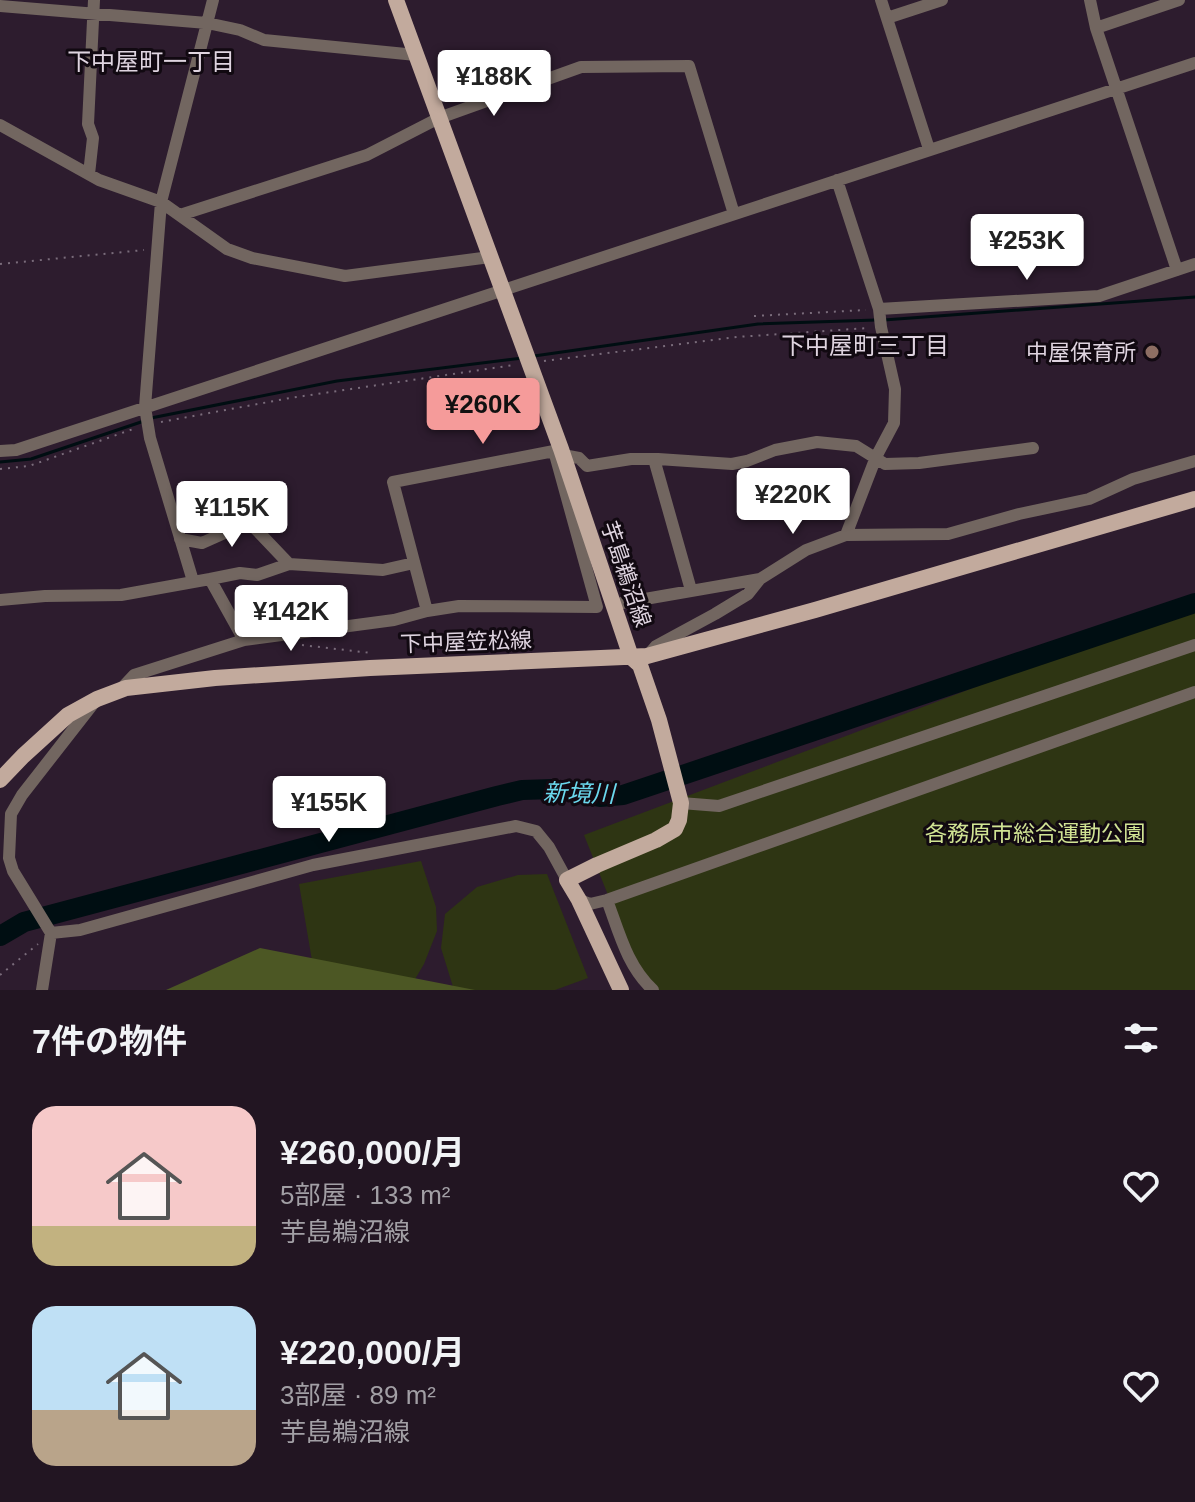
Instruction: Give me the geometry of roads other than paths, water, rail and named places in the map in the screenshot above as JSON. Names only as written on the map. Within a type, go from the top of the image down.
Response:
[{"type":"main road","name":"芋島鵜沼線","points":[[396,0],[559,452],[639,657],[831,606],[1195,499]]},
{"type":"main road","name":"下中屋笠松線","points":[[0,780],[68,715],[126,688],[215,678],[339,670],[639,657]]},
{"type":"main road","points":[[621,990],[567,880],[656,840],[675,829],[679,820],[681,803],[639,657]]},
{"type":"street","points":[[193,581],[145,407],[161,202],[213,0]]},
{"type":"street","points":[[881,0],[929,149]]},
{"type":"street","points":[[887,18],[942,0]]},
{"type":"street","points":[[1090,0],[1096,28],[1177,270]]},
{"type":"street","points":[[1096,28],[1179,0]]},
{"type":"street","points":[[0,6],[94,7],[207,23],[240,30],[264,40],[416,55]]},
{"type":"street","points":[[89,174],[93,138],[88,124],[94,7]]},
{"type":"street","points":[[0,451],[16,450],[1195,63]]},
{"type":"street","points":[[180,215],[367,155],[439,118],[581,67],[689,66],[734,214]]},
{"type":"street","points":[[0,125],[99,180],[161,202],[227,249],[252,258],[345,276],[490,257]]},
{"type":"street","points":[[837,180],[880,318],[895,389],[894,423],[876,457],[846,535]]},
{"type":"street","points":[[880,318],[1099,296],[1195,264]]},
{"type":"street","points":[[427,611],[393,482],[559,452],[579,458],[587,466],[631,459],[732,464],[775,450],[817,442],[856,446],[885,464],[919,463],[1033,448]]},
{"type":"street","points":[[119,691],[134,675],[244,640],[394,620],[459,606],[597,607],[559,452]]},
{"type":"street","points":[[654,459],[691,590]]},
{"type":"street","points":[[639,657],[748,594],[760,579],[806,550],[846,535],[948,534],[1089,499],[1133,479],[1195,461]]},
{"type":"street","points":[[180,539],[202,543],[249,522],[289,564]]},
{"type":"street","points":[[0,600],[121,595],[240,573],[257,575],[289,564],[383,570],[414,563]]},
{"type":"street","points":[[210,579],[244,640]]},
{"type":"street","points":[[622,603],[760,579]]},
{"type":"street","points":[[681,803],[719,806],[1195,645]]},
{"type":"street","points":[[579,900],[590,904],[607,900],[1195,692]]},
{"type":"street","points":[[42,990],[51,933],[13,871],[9,858],[11,814],[22,795],[97,699]]},
{"type":"street","points":[[51,933],[80,930],[313,865],[516,826],[536,831],[549,847],[567,880]]},
{"type":"street","points":[[607,900],[630,961],[653,990]]},
{"type":"waterway","points":[[884,320],[1195,297]]},
{"type":"waterway","points":[[534,356],[758,324],[876,320]]},
{"type":"waterway","points":[[151,418],[337,381],[523,358]]},
{"type":"waterway","points":[[0,462],[31,459],[144,421]]},
{"type":"waterway","name":"新境川","points":[[0,936],[24,922],[522,790],[553,789],[600,797],[623,795],[1195,603]]},
{"type":"place","name":"中屋保育所","points":[[1152,352]]},
{"type":"district","name":"下中屋町一丁目","points":[[151,61]]},
{"type":"district","name":"下中屋町三丁目","points":[[865,345]]},
{"type":"park label","name":"各務原市総合運動公園","points":[[1035,833]]}]
